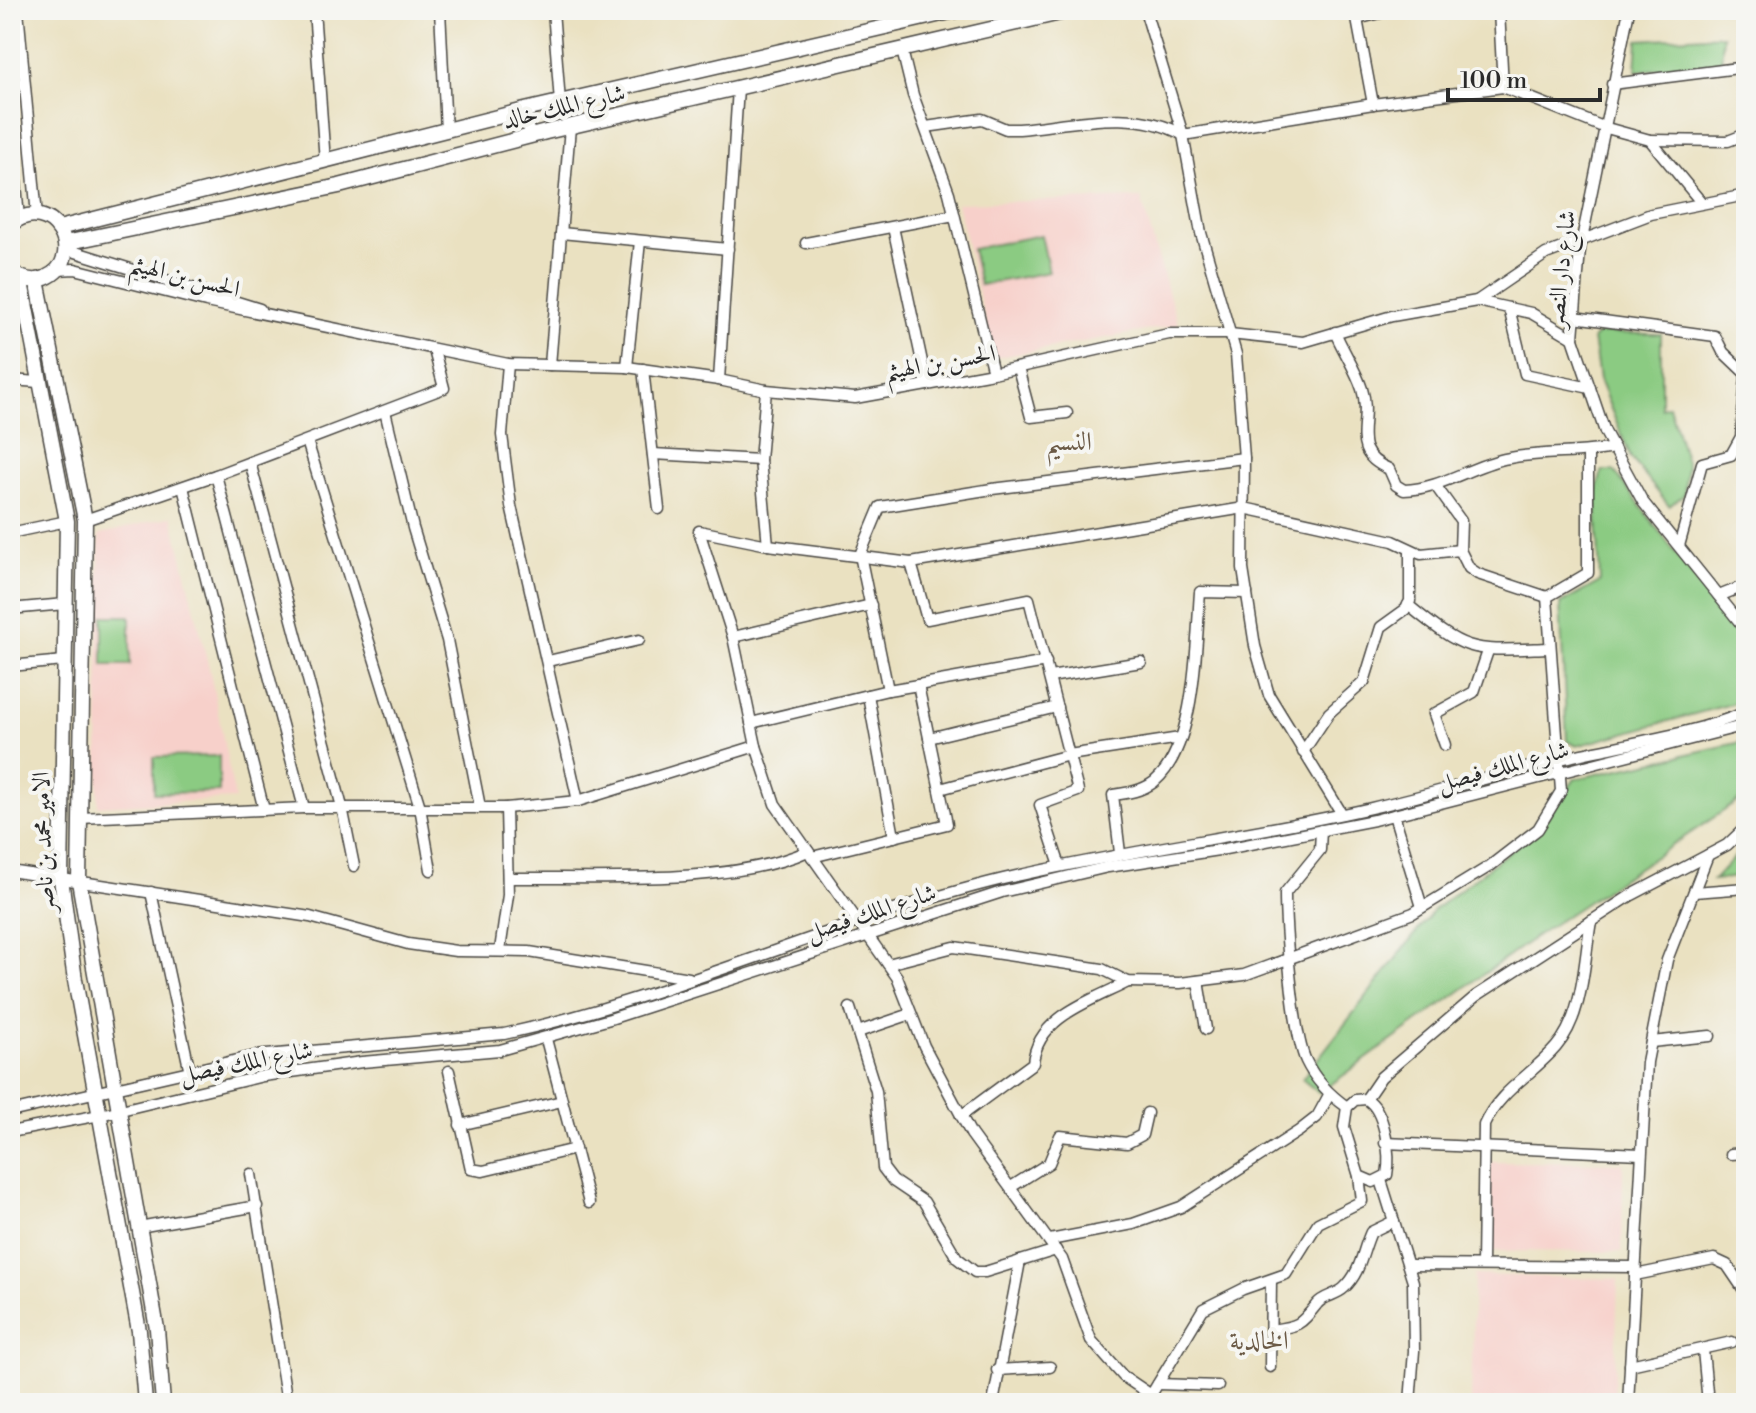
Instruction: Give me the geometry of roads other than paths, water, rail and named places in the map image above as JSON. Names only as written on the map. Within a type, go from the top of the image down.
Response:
[{"type":"main road","name":"شارع الملك خالد","points":[[59,228],[911,15],[959,10]]},
{"type":"main road","name":"شارع الملك خالد","points":[[65,246],[339,186],[530,136],[1073,10]]},
{"type":"main road","points":[[14,222],[37,216],[59,228],[65,246],[57,270],[37,280],[15,274]]},
{"type":"main road","name":"الامير محمد بن ناصر","points":[[15,274],[67,521],[61,879],[139,1331],[145,1403]]},
{"type":"main road","name":"الامير محمد بن ناصر","points":[[37,280],[85,520],[79,881],[157,1329],[163,1403]]},
{"type":"street","points":[[18,10],[37,216]]},
{"type":"street","points":[[314,10],[325,162]]},
{"type":"street","points":[[440,10],[446,131]]},
{"type":"street","points":[[553,10],[560,103]]},
{"type":"street","points":[[1145,10],[1183,135],[1201,233],[1236,354],[1244,458],[1243,569],[1255,646],[1269,695],[1342,814]]},
{"type":"street","points":[[1349,10],[1357,19],[1373,104]]},
{"type":"street","points":[[1357,19],[1392,10]]},
{"type":"street","points":[[1499,10],[1503,87]]},
{"type":"street","name":"شارع دار النصر","points":[[1629,10],[1581,240],[1573,338],[1614,448],[1643,502],[1746,630]]},
{"type":"street","points":[[902,50],[913,95],[954,215],[993,373]]},
{"type":"street","points":[[1612,84],[1746,67]]},
{"type":"street","points":[[926,127],[982,119],[1006,129],[1127,119],[1165,125],[1183,135],[1373,104],[1503,87],[1603,127],[1650,140],[1728,141],[1746,134]]},
{"type":"street","points":[[719,380],[738,88]]},
{"type":"street","points":[[525,110],[530,136]]},
{"type":"street","points":[[10,112],[14,222]]},
{"type":"street","points":[[550,365],[570,127]]},
{"type":"street","points":[[1650,140],[1701,202]]},
{"type":"street","points":[[1477,301],[1546,254],[1581,240],[1651,214],[1746,195]]},
{"type":"street","points":[[806,243],[954,215]]},
{"type":"street","points":[[893,227],[927,385]]},
{"type":"street","points":[[561,233],[728,249]]},
{"type":"street","points":[[627,367],[640,241]]},
{"type":"street","name":"الحسن بن الهيثم","points":[[65,246],[304,324]]},
{"type":"street","name":"الحسن بن الهيثم","points":[[57,270],[75,269],[304,324],[508,364],[627,367],[766,390],[855,398],[1018,368],[1169,334],[1230,334],[1303,342],[1392,316],[1477,301],[1531,313],[1573,338]]},
{"type":"street","points":[[1509,308],[1525,374],[1590,388]]},
{"type":"street","points":[[1574,317],[1715,336],[1723,352],[1746,375],[1741,437],[1731,455],[1702,463],[1679,546]]},
{"type":"street","points":[[1335,332],[1362,390],[1363,440],[1369,457],[1374,464],[1389,469],[1396,485],[1404,490],[1435,485],[1498,461],[1528,454],[1588,453],[1614,448]]},
{"type":"street","points":[[85,520],[216,475],[444,388],[434,350]]},
{"type":"street","points":[[508,364],[502,435],[511,506],[578,801]]},
{"type":"street","points":[[1018,368],[1031,417],[1067,413]]},
{"type":"street","points":[[643,369],[659,509]]},
{"type":"street","points":[[10,380],[39,382]]},
{"type":"street","points":[[766,390],[760,460],[768,545]]},
{"type":"street","points":[[385,411],[413,528],[447,640],[480,807]]},
{"type":"street","points":[[307,441],[420,807],[431,870]]},
{"type":"street","points":[[1435,485],[1461,521],[1460,550],[1469,568],[1478,574],[1547,597],[1588,573],[1588,453]]},
{"type":"street","points":[[653,454],[760,460]]},
{"type":"street","points":[[888,690],[860,555],[880,507],[992,489],[1244,458]]},
{"type":"street","points":[[250,462],[342,807],[354,866]]},
{"type":"street","points":[[216,475],[304,808]]},
{"type":"street","points":[[183,487],[264,810]]},
{"type":"street","points":[[1359,1176],[1373,1182],[1381,1180],[1387,1175],[1389,1165],[1379,1113],[1373,1102],[1366,1099],[1355,1100],[1347,1107],[1344,1127],[1359,1176],[1362,1201],[1318,1223],[1293,1265],[1271,1280],[1243,1289],[1203,1309],[1152,1399],[1123,1376],[1091,1340],[1053,1245],[961,1116],[888,964],[775,804],[756,746],[733,637],[699,531],[768,545],[911,563],[1244,508],[1393,541],[1421,554],[1460,550]]},
{"type":"street","points":[[10,533],[67,521]]},
{"type":"street","points":[[1303,752],[1329,713],[1364,682],[1381,627],[1408,605],[1410,550]]},
{"type":"street","points":[[911,563],[927,619],[1029,599],[1078,791],[1040,805],[1060,866]]},
{"type":"street","points":[[1719,596],[1746,585]]},
{"type":"street","points":[[1120,853],[1113,795],[1131,793],[1154,781],[1167,768],[1180,738],[1192,688],[1200,592],[1247,593]]},
{"type":"street","points":[[888,964],[954,947],[1102,969],[1128,982],[1198,981],[1244,975],[1422,907],[1490,866],[1538,829],[1561,791],[1547,597]]},
{"type":"street","points":[[10,609],[65,604]]},
{"type":"street","points":[[733,637],[871,605]]},
{"type":"street","points":[[1408,605],[1446,636],[1469,648],[1488,651],[1549,648]]},
{"type":"street","points":[[548,661],[639,640]]},
{"type":"street","points":[[1445,745],[1434,714],[1474,692],[1488,651]]},
{"type":"street","points":[[10,666],[64,661]]},
{"type":"street","points":[[751,723],[888,690],[1046,662]]},
{"type":"street","points":[[1050,677],[1141,662]]},
{"type":"street","points":[[508,878],[613,877],[736,869],[947,824],[918,685]]},
{"type":"street","points":[[868,695],[894,837]]},
{"type":"street","points":[[929,738],[1057,707]]},
{"type":"street","name":"شارع الملك فيصل","points":[[10,1112],[114,1091],[255,1056],[504,1034],[608,1007],[858,920],[1060,866],[1342,814],[1746,712]]},
{"type":"street","name":"شارع الملك فيصل","points":[[10,1132],[100,1115],[263,1076],[362,1062],[500,1050],[546,1039],[1002,892],[1108,867],[1394,815],[1746,725]]},
{"type":"street","points":[[940,789],[1069,755],[1180,738]]},
{"type":"street","points":[[80,818],[342,807],[506,808],[578,801],[756,746]]},
{"type":"street","points":[[500,950],[508,878],[506,808]]},
{"type":"street","points":[[1394,815],[1422,907]]},
{"type":"street","points":[[1366,1099],[1381,1077],[1476,996],[1591,921],[1727,845],[1746,827]]},
{"type":"street","points":[[1321,830],[1320,850],[1285,893],[1291,959],[1306,1061],[1329,1095],[1347,1107]]},
{"type":"street","points":[[1628,1403],[1641,1154],[1651,1042],[1667,960],[1708,855]]},
{"type":"street","points":[[10,871],[310,917],[408,944],[456,951],[500,950],[691,978]]},
{"type":"street","points":[[1694,892],[1746,888]]},
{"type":"street","points":[[151,892],[190,1072]]},
{"type":"street","points":[[1482,1265],[1484,1125],[1492,1107],[1556,1048],[1566,1033],[1582,978],[1591,921]]},
{"type":"street","points":[[1198,981],[1206,1029]]},
{"type":"street","points":[[961,1116],[1033,1063],[1038,1036],[1049,1025],[1128,982]]},
{"type":"street","points":[[850,1008],[876,1091],[883,1168],[893,1181],[924,1202],[949,1247],[966,1267],[975,1272],[1020,1261],[1053,1245],[1133,1224],[1181,1207],[1299,1131],[1317,1117],[1329,1095]]},
{"type":"street","points":[[858,1032],[911,1014]]},
{"type":"street","points":[[1651,1042],[1710,1036]]},
{"type":"street","points":[[546,1039],[589,1203]]},
{"type":"street","points":[[449,1071],[468,1164],[476,1171],[575,1149]]},
{"type":"street","points":[[460,1125],[562,1101]]},
{"type":"street","points":[[1011,1187],[1049,1163],[1060,1136],[1127,1143],[1142,1135],[1147,1113]]},
{"type":"street","points":[[1385,1143],[1641,1154]]},
{"type":"street","points":[[1731,1154],[1746,1153]]},
{"type":"street","points":[[251,1174],[287,1403]]},
{"type":"street","points":[[1381,1180],[1408,1265],[1415,1313],[1410,1403]]},
{"type":"street","points":[[139,1227],[257,1206]]},
{"type":"street","points":[[1271,1330],[1294,1327],[1306,1321],[1317,1304],[1340,1292],[1354,1277],[1371,1232],[1394,1221]]},
{"type":"street","points":[[1408,1265],[1635,1271],[1714,1259],[1727,1265],[1746,1293]]},
{"type":"street","points":[[993,1403],[1020,1261]]},
{"type":"street","points":[[1270,1367],[1271,1280]]},
{"type":"street","points":[[1630,1365],[1732,1342]]},
{"type":"street","points":[[1703,1350],[1708,1403]]},
{"type":"street","points":[[997,1370],[1050,1367]]},
{"type":"street","points":[[1158,1384],[1218,1386]]},
{"type":"street","points":[[37,1403],[69,1403]]},
{"type":"district","name":"النسيم","points":[[1069,441]]},
{"type":"district","name":"الخالدية","points":[[1259,1340]]}]
